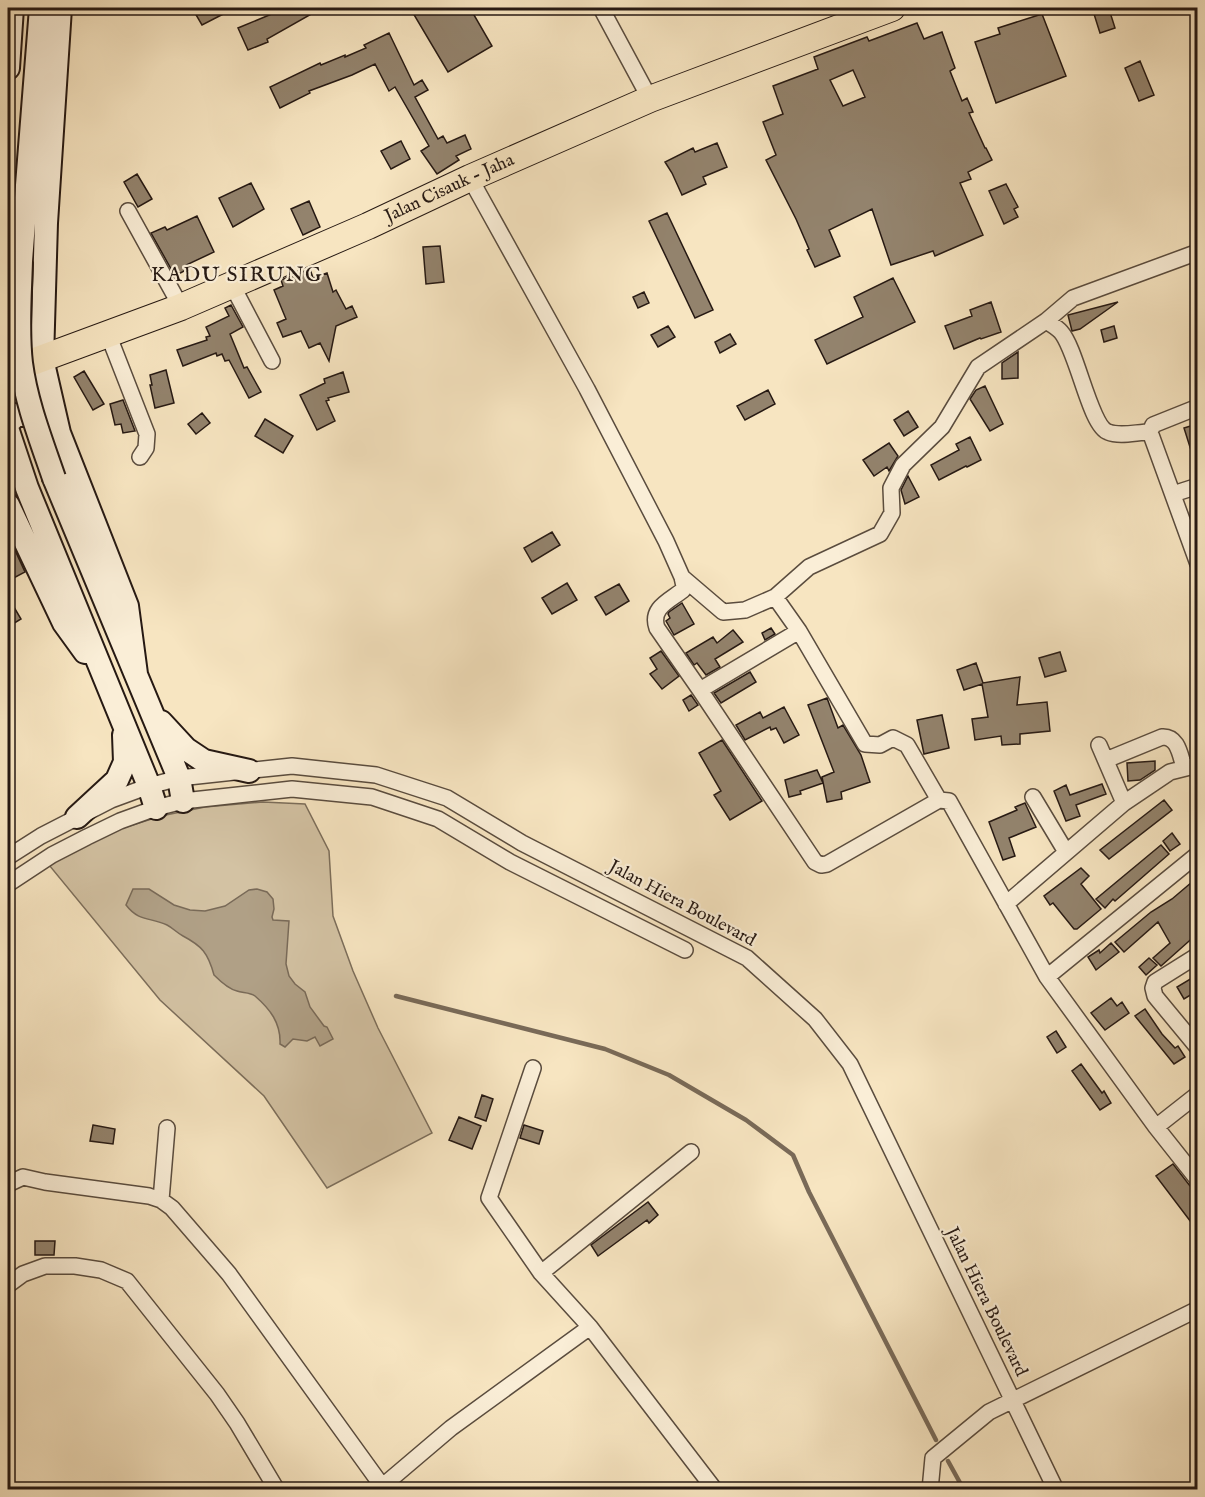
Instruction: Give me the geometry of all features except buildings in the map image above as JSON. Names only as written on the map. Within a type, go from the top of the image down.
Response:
[{"type":"main road","points":[[8,68],[12,8]]},
{"type":"main road","points":[[42,8],[21,261],[19,319],[21,364],[34,420],[54,478],[179,778],[183,801]]},
{"type":"main road","points":[[60,8],[44,280],[42,359],[59,433],[127,606],[136,674]]},
{"type":"main road","name":"Jalan Cisauk - Jaha","points":[[8,371],[232,285],[650,99],[892,8]]},
{"type":"main road","points":[[8,304],[27,300],[44,280]]},
{"type":"main road","points":[[8,423],[16,415],[40,415],[59,433]]},
{"type":"main road","points":[[8,431],[27,488],[156,808]]},
{"type":"main road","points":[[8,505],[64,623],[108,685]]},
{"type":"main road","points":[[152,713],[186,749],[204,761],[249,771]]},
{"type":"main road","points":[[77,817],[117,780],[124,762],[123,723]]},
{"type":"street","points":[[601,8],[650,99]]},
{"type":"street","points":[[470,178],[592,399],[666,541],[682,577],[683,590],[656,611],[654,620],[657,628],[815,862],[821,865],[827,864],[939,800],[949,801],[1047,977],[1155,1127],[1197,1180]]},
{"type":"street","points":[[128,210],[139,226],[181,306]]},
{"type":"street","points":[[682,577],[723,612],[745,610],[775,597],[809,567],[880,534],[892,513],[891,488],[903,465],[942,426],[978,367],[1046,321],[1073,298],[1197,252]]},
{"type":"street","points":[[232,285],[272,361]]},
{"type":"street","points":[[1046,321],[1062,332],[1082,378],[1097,423],[1107,432],[1150,432]]},
{"type":"street","points":[[108,334],[147,434],[146,448],[140,457]]},
{"type":"street","points":[[1197,407],[1153,425],[1150,432],[1197,564]]},
{"type":"street","points":[[1173,494],[1197,486]]},
{"type":"street","points":[[775,597],[799,630],[865,744],[880,745],[893,738],[907,745],[939,800]]},
{"type":"street","points":[[700,690],[799,630]]},
{"type":"street","points":[[1006,904],[1124,803],[1170,772],[1191,766],[1178,746],[1168,736],[1106,760]]},
{"type":"street","points":[[1099,745],[1124,803]]},
{"type":"street","name":"Jalan Hiera Boulevard","points":[[149,786],[179,778],[292,766],[376,775],[447,798],[522,843],[747,958],[816,1020],[850,1064],[1056,1490]]},
{"type":"street","points":[[8,857],[40,836],[77,817],[111,800],[149,786]]},
{"type":"street","points":[[8,884],[78,841],[120,821],[156,808],[183,801],[292,789],[372,797],[438,819],[510,862],[684,950]]},
{"type":"street","points":[[1033,797],[1066,852]]},
{"type":"street","points":[[510,862],[522,843]]},
{"type":"street","points":[[1047,977],[1197,854]]},
{"type":"street","points":[[1197,955],[1155,981],[1153,988],[1155,996],[1197,1048]]},
{"type":"street","points":[[533,1068],[489,1198],[541,1273],[590,1327],[715,1490]]},
{"type":"street","points":[[1155,1127],[1197,1094]]},
{"type":"street","points":[[161,1200],[167,1128]]},
{"type":"street","points":[[541,1273],[691,1152]]},
{"type":"street","points":[[8,1168],[23,1177],[45,1182],[149,1196],[161,1200],[172,1208],[229,1274],[382,1488],[451,1428],[590,1327]]},
{"type":"street","points":[[8,1184],[23,1177]]},
{"type":"street","points":[[8,1285],[33,1269],[45,1266],[75,1266],[100,1270],[127,1281],[217,1394],[277,1490]]},
{"type":"street","points":[[930,1490],[933,1458],[989,1412],[1197,1309]]},
{"type":"shaded area","points":[[263,802],[305,804],[329,851],[333,916],[353,971],[378,1028],[432,1133],[327,1188],[264,1096],[160,1000],[49,865],[72,848],[104,834],[161,816],[205,807]]},
{"type":"shaded area","points":[[133,889],[149,889],[174,905],[190,910],[205,911],[225,906],[249,890],[257,889],[267,892],[273,899],[273,920],[289,921],[286,964],[289,976],[305,992],[310,1007],[327,1027],[333,1039],[320,1046],[315,1037],[307,1041],[293,1039],[285,1047],[280,1044],[279,1029],[274,1017],[255,996],[227,987],[214,975],[207,956],[195,943],[167,925],[140,917],[126,905]]},
{"type":"waterway","points":[[396,996],[605,1049],[669,1075],[746,1120],[793,1155],[809,1192],[936,1440]]},
{"type":"waterway","points":[[948,1461],[964,1490]]},
{"type":"district","name":"KADU SIRUNG","points":[[237,275]]}]
